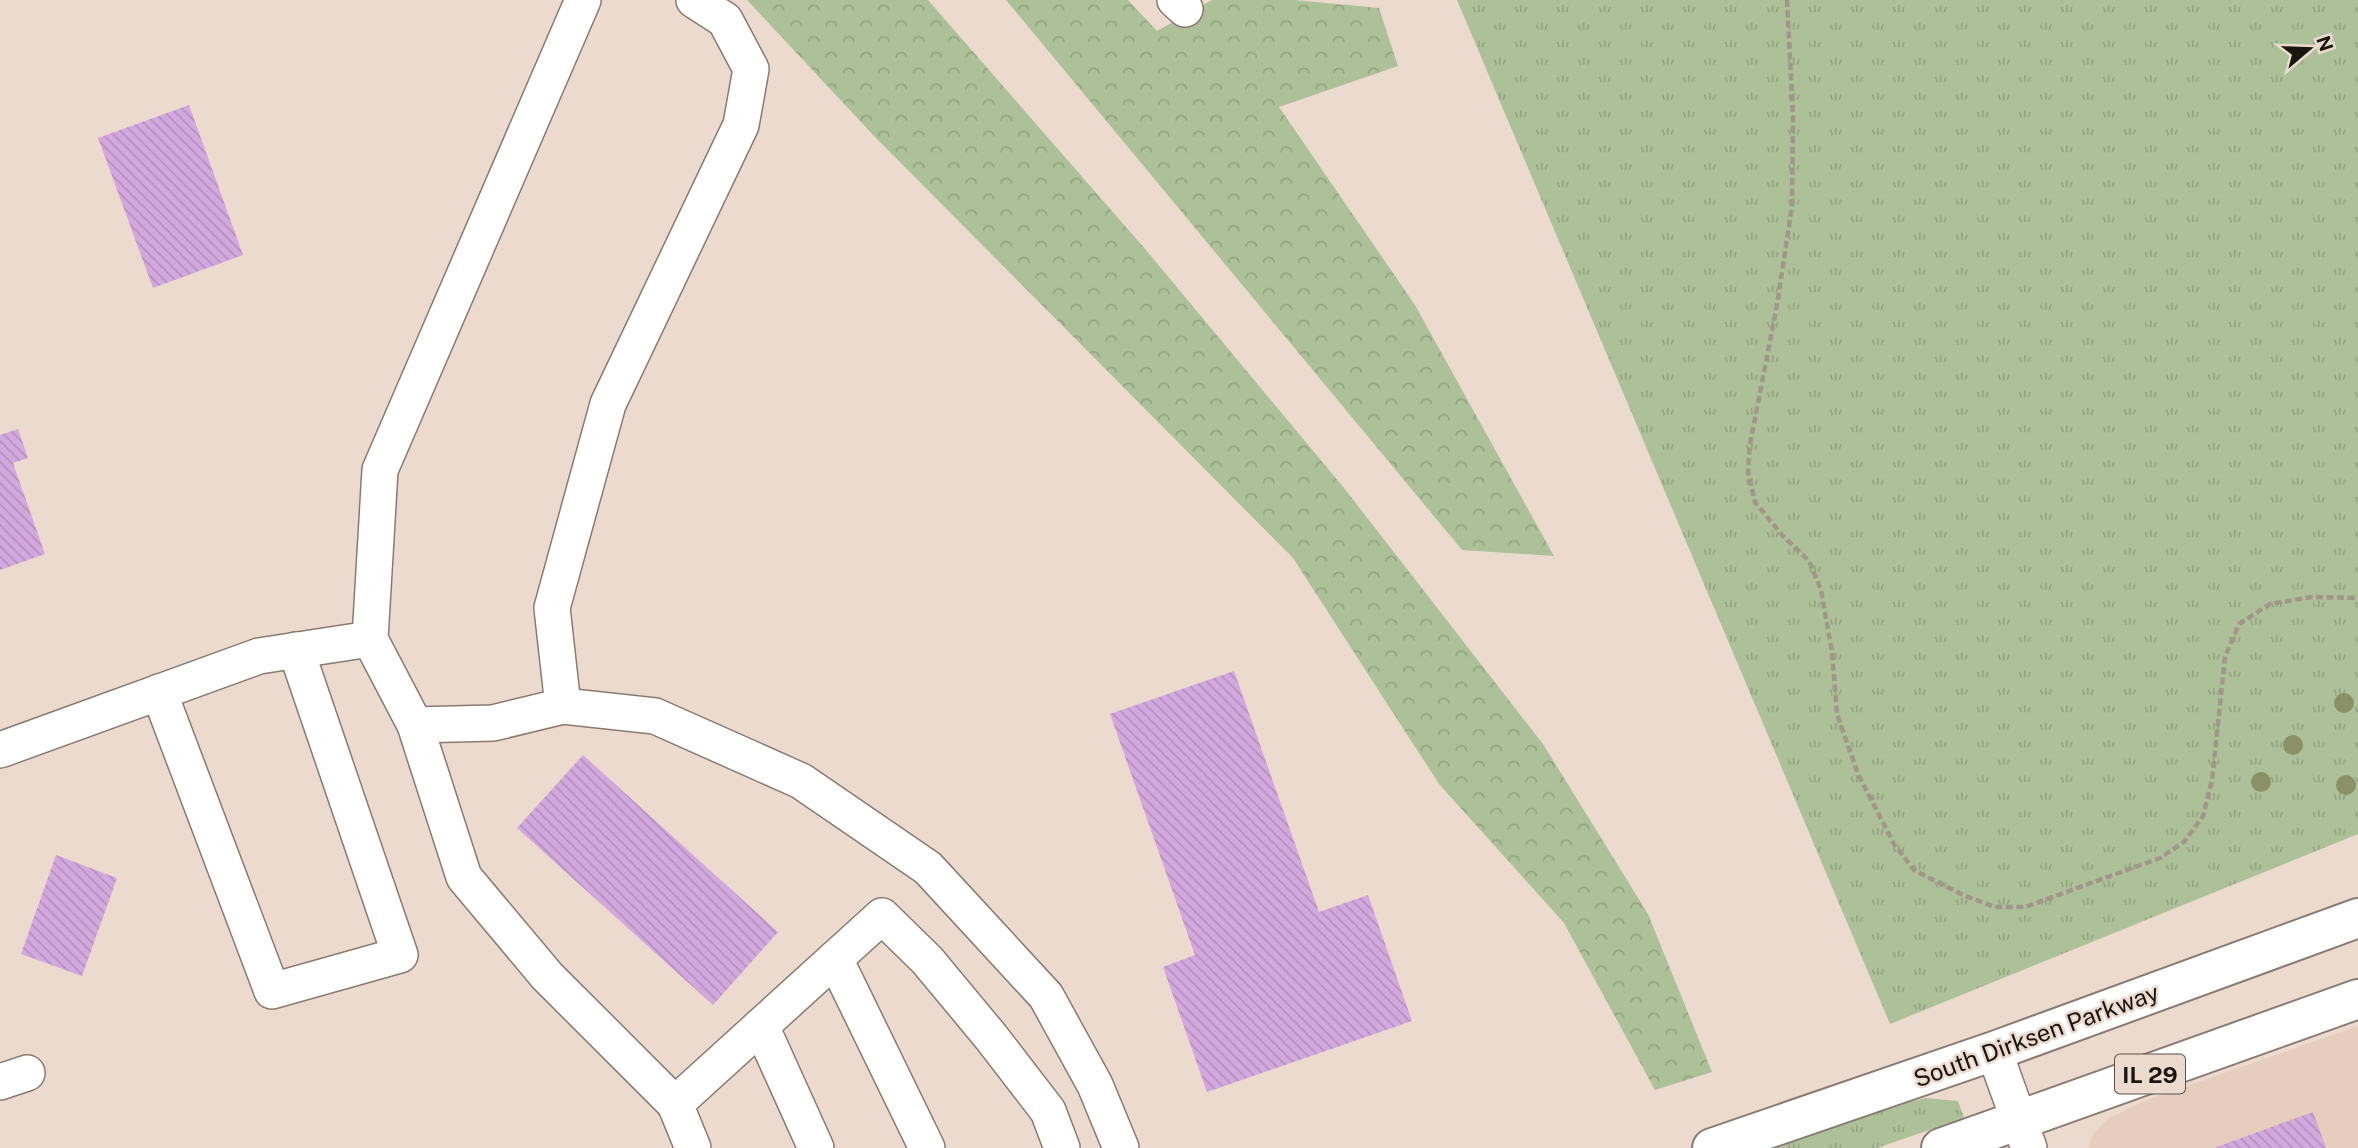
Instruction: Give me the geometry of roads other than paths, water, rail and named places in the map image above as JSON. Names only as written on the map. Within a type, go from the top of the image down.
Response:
[{"type":"main road","name":"South Dirksen Parkway","points":[[1712,1148],[1994,1051],[2358,918]]},
{"type":"main road","name":"IL 29","points":[[1941,1148],[2023,1134],[2358,999]]},
{"type":"street","points":[[583,0],[380,470],[370,639],[415,725],[464,877],[547,976],[675,1104],[693,1148]]},
{"type":"street","points":[[563,706],[552,608],[608,404],[741,125],[751,69],[725,20],[694,0]]},
{"type":"street","points":[[0,750],[259,656],[370,639]]},
{"type":"street","points":[[159,692],[272,991],[400,955],[296,650]]},
{"type":"street","points":[[415,725],[493,723],[563,706],[655,716],[801,781],[928,868],[1046,996],[1095,1085],[1121,1148]]},
{"type":"street","points":[[675,1104],[882,916],[927,960],[992,1037],[1048,1111],[1062,1148]]},
{"type":"street","points":[[835,959],[928,1148]]},
{"type":"street","points":[[761,1026],[816,1148]]},
{"type":"street","points":[[1994,1051],[2023,1134]]}]
